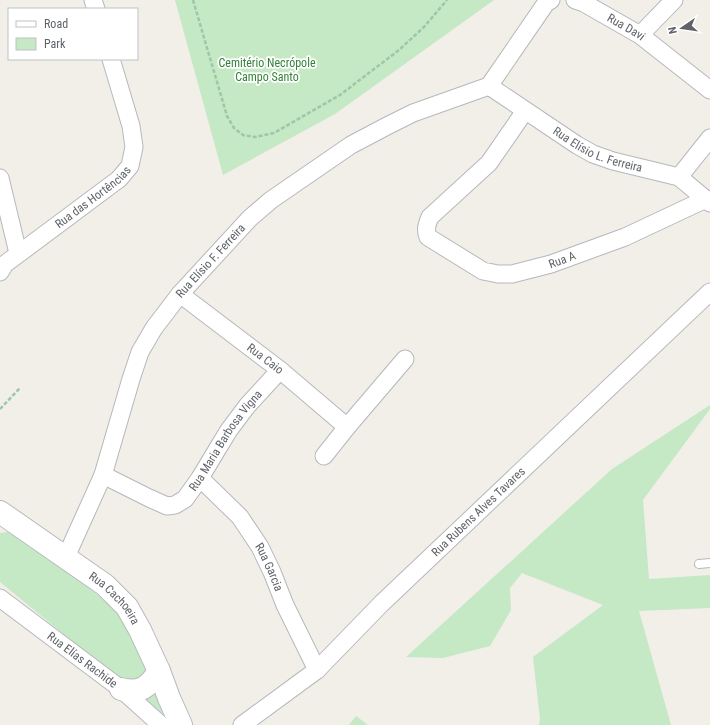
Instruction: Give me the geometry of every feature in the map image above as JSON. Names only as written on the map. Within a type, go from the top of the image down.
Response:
[{"type":"main road","name":"Rua Cachoeira","points":[[0,512],[105,585],[127,607],[140,630],[159,671],[181,725]]},
{"type":"main road","points":[[120,689],[127,691],[140,690],[154,680],[159,671]]},
{"type":"street","points":[[489,86],[546,3],[551,0]]},
{"type":"street","name":"Rua Davi","points":[[575,0],[584,3],[640,34],[710,90]]},
{"type":"street","points":[[640,34],[674,0]]},
{"type":"street","name":"Rua das Hortências","points":[[2,267],[18,253],[119,179],[130,166],[134,147],[131,126],[111,60]]},
{"type":"street","name":"Rua Elísio L. Ferreira","points":[[489,86],[576,145],[593,154],[613,161],[679,177],[708,201]]},
{"type":"street","name":"Rua Elísio F. Ferreira","points":[[66,557],[103,474],[140,352],[154,328],[180,294],[250,218],[271,200],[350,145],[413,113],[489,86]]},
{"type":"street","name":"Rua A","points":[[525,111],[489,163],[430,216],[426,227],[428,237],[483,271],[498,274],[512,274],[551,264],[625,237],[708,201]]},
{"type":"street","points":[[679,177],[710,138]]},
{"type":"street","points":[[0,178],[18,253]]},
{"type":"street","name":"Rua Rubens Alves Tavares","points":[[242,725],[317,670],[381,604],[710,292]]},
{"type":"street","name":"Rua Caio","points":[[180,294],[280,370],[347,427]]},
{"type":"street","points":[[324,456],[405,358]]},
{"type":"street","name":"Rua Maria Barbosa Vigna","points":[[103,474],[167,506],[175,505],[185,499],[200,478],[229,430],[247,406],[280,370]]},
{"type":"street","name":"Rua Garcia","points":[[200,478],[240,517],[260,547],[285,605],[317,670]]},
{"type":"street","name":"Rua Elías Rachide","points":[[0,598],[120,689],[161,725]]},
{"type":"lane","points":[[699,564],[710,563]]},
{"type":"path","points":[[193,0],[227,116],[234,128],[243,135],[255,137],[274,133],[340,95],[399,50],[424,27],[447,0]]},
{"type":"path","points":[[0,409],[20,388]]},
{"type":"green space","name":"Cemitério Necrópole Campo Santo","points":[[175,0],[494,0],[335,114],[223,175]]},
{"type":"green space","points":[[710,405],[710,409],[643,500],[649,579],[710,575],[710,608],[639,611],[671,725],[539,725],[540,719],[533,657],[603,605],[522,573],[510,588],[511,610],[490,646],[443,658],[406,657],[612,469]]},
{"type":"green space","points":[[19,532],[126,618],[168,717],[144,700],[0,582],[0,533]]},
{"type":"green space","points":[[356,716],[368,725],[349,725]]}]
